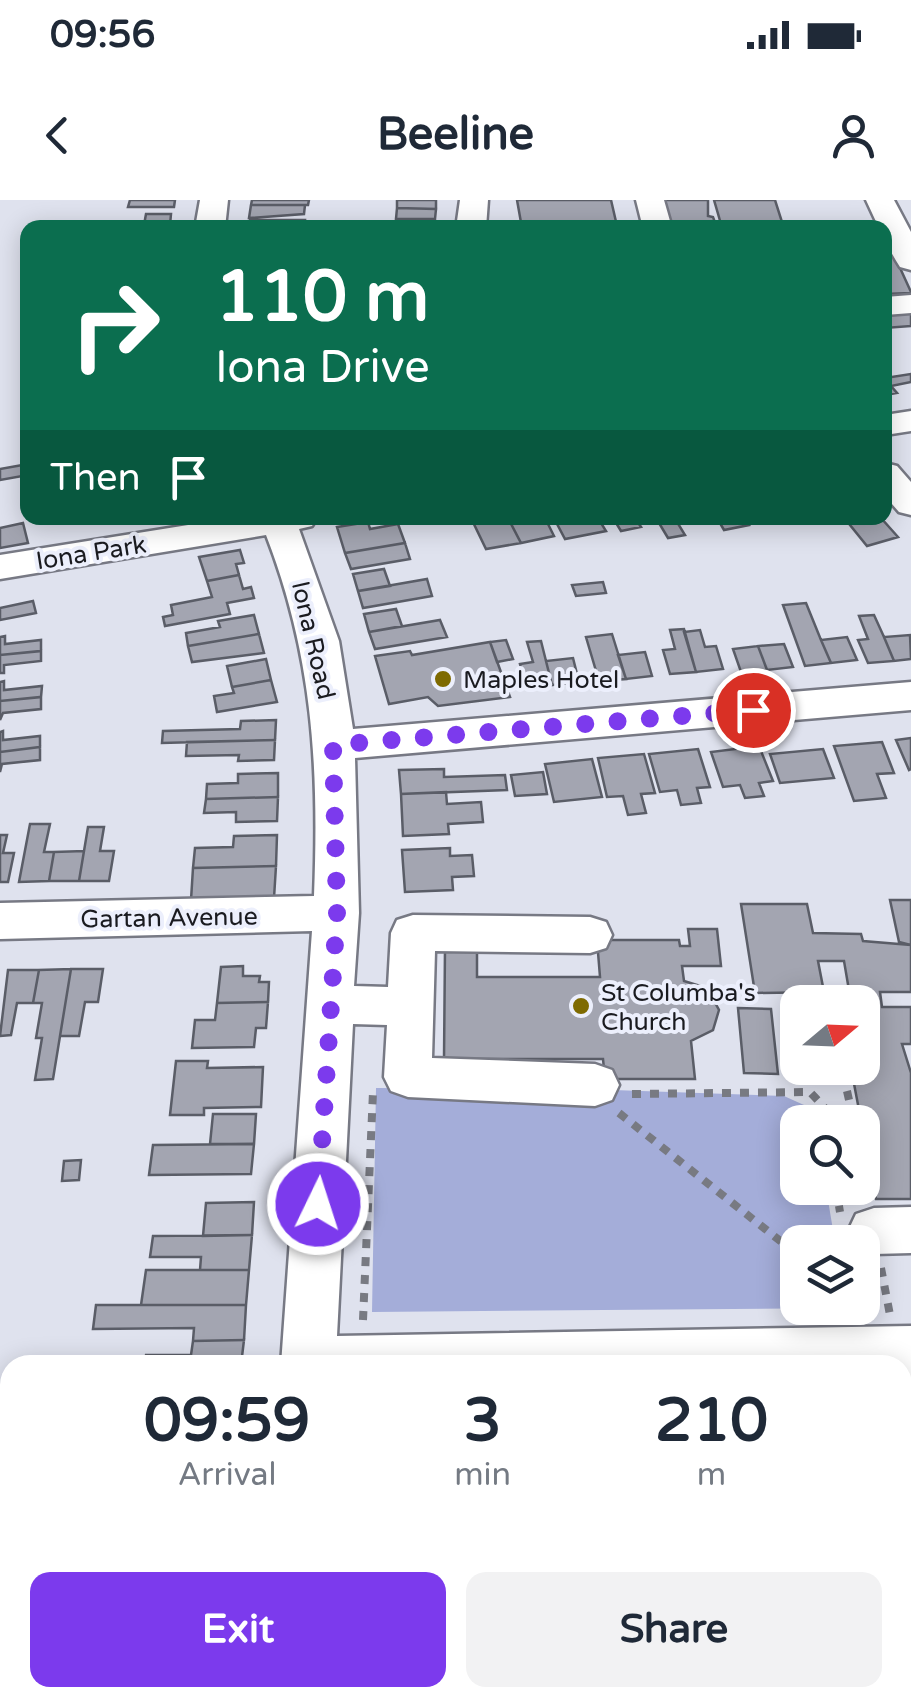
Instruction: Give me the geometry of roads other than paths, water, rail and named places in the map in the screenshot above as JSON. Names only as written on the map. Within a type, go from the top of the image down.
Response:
[{"type":"street","points":[[907,200],[911,208]]},
{"type":"street","points":[[892,224],[911,261]]},
{"type":"street","points":[[892,482],[911,504]]},
{"type":"street","name":"Iona Park","points":[[0,567],[249,525]]},
{"type":"street","name":"Iona Road","points":[[287,525],[328,682],[333,745],[337,913],[309,1355]]},
{"type":"street","points":[[333,745],[911,696]]},
{"type":"street","name":"Gartan Avenue","points":[[0,921],[337,913]]},
{"type":"street","points":[[590,935],[414,933],[408,1077],[595,1090]]},
{"type":"street","points":[[330,1005],[412,1006]]},
{"type":"street","points":[[644,1355],[911,1352]]},
{"type":"place","name":"Maples Hotel","points":[[443,679]]},
{"type":"place","name":"St Columba's Church","points":[[581,1006]]}]
